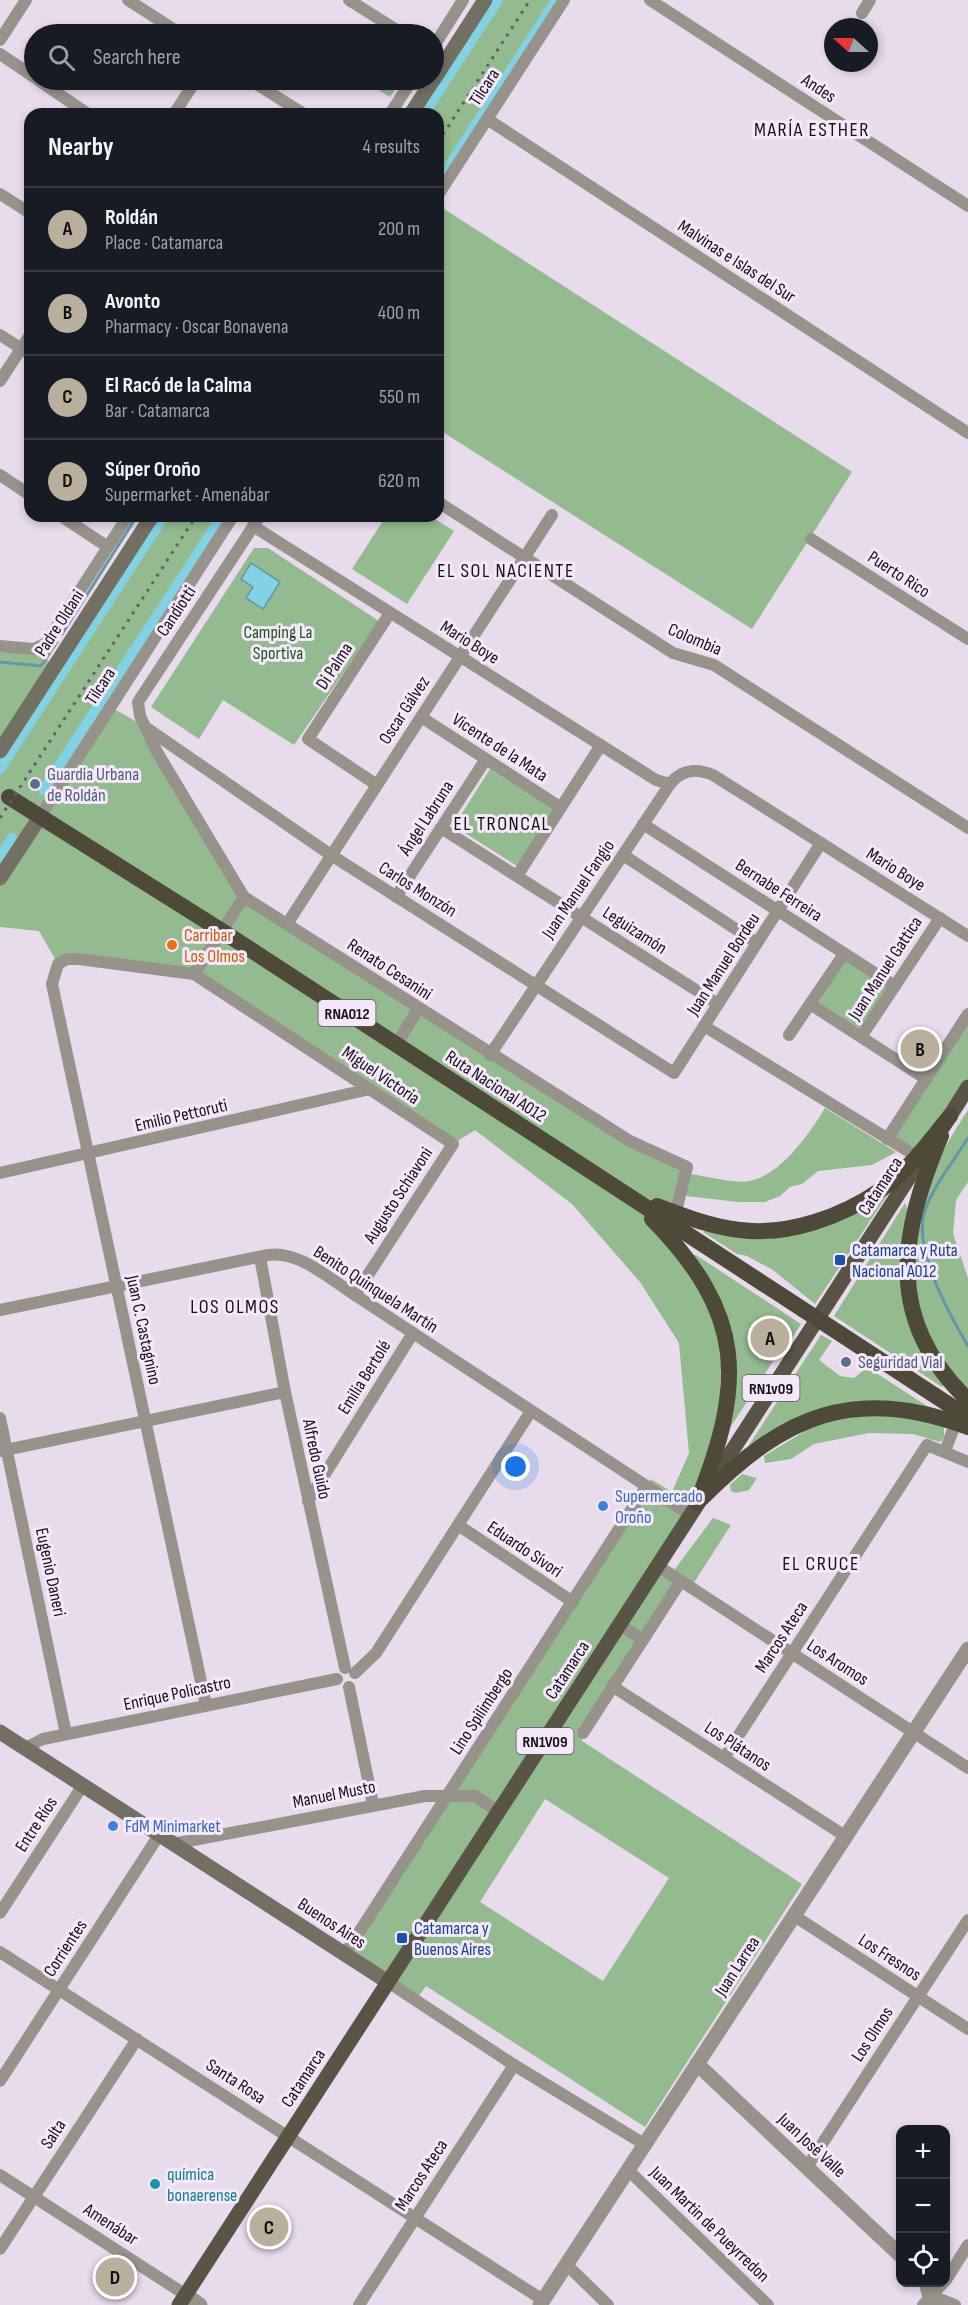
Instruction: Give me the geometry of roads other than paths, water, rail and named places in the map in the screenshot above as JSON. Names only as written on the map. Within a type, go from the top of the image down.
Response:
[{"type":"highway","name":"Ruta Nacional A012","points":[[5,795],[222,931],[631,1196]]},
{"type":"highway","points":[[631,1196],[673,1225],[738,1230],[786,1229],[820,1220],[853,1206],[883,1189],[919,1158],[950,1116]]},
{"type":"highway","points":[[950,1116],[924,1177],[912,1216],[906,1254],[907,1288],[926,1348],[942,1374],[968,1400]]},
{"type":"highway","points":[[631,1196],[816,1318],[964,1422]]},
{"type":"highway","points":[[673,1225],[688,1258],[712,1297],[722,1327],[730,1384],[727,1414],[719,1446],[693,1508]]},
{"type":"highway","points":[[693,1508],[721,1478],[768,1440],[823,1415],[852,1409],[883,1407],[964,1422]]},
{"type":"main road","points":[[444,52],[485,0]]},
{"type":"main road","points":[[415,108],[426,90]]},
{"type":"main road","name":"Padre Oldani","points":[[0,751],[148,522]]},
{"type":"main road","name":"Tilcara","points":[[0,878],[40,817]]},
{"type":"main road","points":[[950,1116],[968,1087]]},
{"type":"main road","name":"Catamarca","points":[[182,2300],[620,1625],[919,1158]]},
{"type":"main road","name":"Buenos Aires","points":[[2,1737],[25,1748],[388,1983]]},
{"type":"street","points":[[0,40],[26,0]]},
{"type":"street","points":[[128,0],[165,24]]},
{"type":"street","points":[[350,0],[387,24]]},
{"type":"street","points":[[444,30],[463,0]]},
{"type":"street","name":"Tilcara","points":[[444,186],[564,0]]},
{"type":"street","name":"Andes","points":[[650,0],[968,206]]},
{"type":"street","points":[[862,13],[870,0]]},
{"type":"street","points":[[0,54],[24,70]]},
{"type":"street","points":[[53,90],[79,108]]},
{"type":"street","points":[[178,108],[190,90]]},
{"type":"street","points":[[266,90],[294,108]]},
{"type":"street","points":[[394,108],[406,90]]},
{"type":"street","name":"Malvinas e Islas del Sur","points":[[487,119],[968,433]]},
{"type":"street","points":[[0,194],[24,209]]},
{"type":"street","points":[[0,335],[24,350]]},
{"type":"street","points":[[0,381],[24,353]]},
{"type":"street","points":[[0,475],[24,491]]},
{"type":"street","name":"Colombia","points":[[444,506],[673,653],[714,665],[968,828]]},
{"type":"street","name":"Oscar Gálvez","points":[[286,924],[552,515]]},
{"type":"street","points":[[70,522],[108,547]]},
{"type":"street","points":[[0,646],[34,649],[46,643],[124,522]]},
{"type":"street","name":"Tilcara","points":[[40,817],[228,522]]},
{"type":"street","name":"Candiotti","points":[[147,728],[140,716],[138,702],[255,522]]},
{"type":"street","name":"Mario Boye","points":[[257,522],[390,613],[656,780],[670,784]]},
{"type":"street","name":"Puerto Rico","points":[[811,539],[968,639]]},
{"type":"street","name":"Di Palma","points":[[377,785],[308,739],[390,613]]},
{"type":"street","points":[[51,634],[70,643]]},
{"type":"street","points":[[154,639],[171,650]]},
{"type":"street","name":"Vicente de la Mata","points":[[421,717],[561,807]]},
{"type":"street","name":"Carlos Monzón","points":[[147,728],[331,855],[674,1073]]},
{"type":"street","name":"Renato Cesanini","points":[[147,728],[158,752],[244,897],[630,1141],[687,1167],[673,1225]]},
{"type":"street","points":[[516,876],[601,745]]},
{"type":"street","name":"Ángel Labruna","points":[[396,897],[486,759]]},
{"type":"street","name":"Juan Manuel Fangio","points":[[490,1054],[670,784],[684,772],[694,770],[713,775]]},
{"type":"street","name":"Mario Boye","points":[[713,775],[968,936]]},
{"type":"street","name":"Bernabe Ferreira","points":[[643,824],[895,986]]},
{"type":"street","name":"Leguizamón","points":[[441,828],[718,1004]]},
{"type":"street","name":"Juan Manuel Bordeu","points":[[674,1073],[821,843]]},
{"type":"street","points":[[623,855],[757,943]]},
{"type":"street","points":[[194,974],[244,897]]},
{"type":"street","name":"Juan Manuel Gattica","points":[[861,1037],[940,918]]},
{"type":"street","points":[[789,1035],[844,954]]},
{"type":"street","name":"Miguel Victoria","points":[[58,964],[67,959],[79,959],[194,974],[453,1144]]},
{"type":"street","name":"Juan C. Castagnino","points":[[58,964],[52,984],[206,1705]]},
{"type":"street","points":[[810,1004],[926,1079]]},
{"type":"street","points":[[396,1045],[418,1009]]},
{"type":"street","points":[[887,1139],[968,1014]]},
{"type":"street","points":[[704,1026],[919,1158]]},
{"type":"street","name":"Emilio Pettoruti","points":[[0,1173],[89,1155],[370,1089]]},
{"type":"street","name":"Augusto Schiavoni","points":[[355,1295],[453,1144]]},
{"type":"street","name":"Benito Quinquela Martín","points":[[0,1310],[276,1254],[293,1257],[355,1295],[646,1487],[693,1508]]},
{"type":"street","name":"Alfredo Guido","points":[[260,1257],[285,1392],[346,1673]]},
{"type":"street","name":"Emilia Bertolé","points":[[308,1500],[412,1333]]},
{"type":"street","points":[[3,1451],[285,1392]]},
{"type":"street","points":[[373,1804],[349,1687],[342,1687],[346,1673],[376,1653],[531,1411]]},
{"type":"street","name":"Eugenio Daneri","points":[[0,1418],[3,1451],[66,1734]]},
{"type":"street","points":[[964,1422],[945,1451],[968,1462]]},
{"type":"street","name":"Marcos Ateca","points":[[724,1758],[927,1445],[945,1451]]},
{"type":"street","name":"Lino Spilimbergo","points":[[345,1954],[646,1487]]},
{"type":"street","name":"Eduardo Sívori","points":[[458,1525],[573,1602]]},
{"type":"street","name":"Los Aromos","points":[[658,1566],[968,1768]]},
{"type":"street","points":[[583,1733],[681,1581]]},
{"type":"street","points":[[620,1625],[642,1640]]},
{"type":"street","name":"Juan Larrea","points":[[542,2302],[968,1649]]},
{"type":"street","name":"Enrique Policastro","points":[[25,1748],[42,1739],[346,1673]]},
{"type":"street","name":"Los Plátanos","points":[[612,1686],[844,1836]]},
{"type":"street","name":"Entre Ríos","points":[[0,1913],[83,1785]]},
{"type":"street","name":"Manuel Musto","points":[[173,1844],[373,1804],[449,1794],[475,1796],[499,1812]]},
{"type":"street","name":"Corrientes","points":[[0,2081],[159,1835]]},
{"type":"street","name":"Los Fresnos","points":[[793,1915],[968,2029]]},
{"type":"street","name":"Los Olmos","points":[[807,2167],[968,1920]]},
{"type":"street","name":"Santa Rosa","points":[[0,1952],[415,2217],[542,2302]]},
{"type":"street","name":"Buenos Aires","points":[[388,1983],[514,2065],[644,2145]]},
{"type":"street","name":"Salta","points":[[0,2249],[136,2039]]},
{"type":"street","name":"Juan José Valle","points":[[697,2064],[896,2251]]},
{"type":"street","name":"Marcos Ateca","points":[[359,2305],[514,2065]]},
{"type":"street","name":"Juan Martin de Pueyrredon","points":[[628,2170],[768,2305]]},
{"type":"street","name":"Amenábar","points":[[0,2175],[182,2300],[200,2305]]},
{"type":"street","points":[[950,2272],[968,2245]]},
{"type":"street","points":[[566,2264],[608,2305]]},
{"type":"street","points":[[931,2299],[955,2305]]},
{"type":"water","points":[[251,563],[280,582],[263,609],[246,598],[253,587],[241,579]]},
{"type":"waterway","points":[[444,83],[498,0]]},
{"type":"waterway","points":[[444,174],[556,0]]},
{"type":"waterway","points":[[428,108],[440,90]]},
{"type":"waterway","points":[[62,634],[133,522]]},
{"type":"waterway","points":[[0,769],[160,522]]},
{"type":"waterway","points":[[43,790],[218,522]]},
{"type":"waterway","points":[[0,662],[41,666],[57,642]]},
{"type":"waterway","points":[[0,857],[12,838]]},
{"type":"waterway","points":[[968,1138],[934,1191],[925,1210],[922,1225],[924,1243],[934,1280],[951,1317],[968,1346]]},
{"type":"railway","points":[[444,133],[530,0]]},
{"type":"railway","points":[[0,818],[192,522]]},
{"type":"place","name":"Guardia Urbana de Roldán","points":[[35,784]]},
{"type":"place","name":"Carribar Los Olmos","points":[[172,945]]},
{"type":"place","name":"Avonto","points":[[920,1049]]},
{"type":"place","name":"Catamarca y Ruta Nacional A012","points":[[840,1260]]},
{"type":"place","name":"Roldán","points":[[770,1338]]},
{"type":"place","name":"Seguridad Vial","points":[[846,1362]]},
{"type":"place","name":"Supermercado Oroño","points":[[603,1506]]},
{"type":"place","name":"FdM Minimarket","points":[[113,1826]]},
{"type":"place","name":"Catamarca y Buenos Aires","points":[[402,1938]]},
{"type":"place","name":"química bonaerense","points":[[155,2184]]},
{"type":"place","name":"El Racó de la Calma","points":[[269,2227]]},
{"type":"place","name":"Súper Oroño","points":[[115,2277]]},
{"type":"district","name":"MARÍA ESTHER","points":[[812,129]]},
{"type":"district","name":"EL SOL NACIENTE","points":[[506,570]]},
{"type":"district","name":"EL TRONCAL","points":[[502,823]]},
{"type":"district","name":"LOS OLMOS","points":[[235,1306]]},
{"type":"district","name":"EL CRUCE","points":[[821,1563]]},
{"type":"park label","name":"Camping La Sportiva","points":[[278,642]]}]
